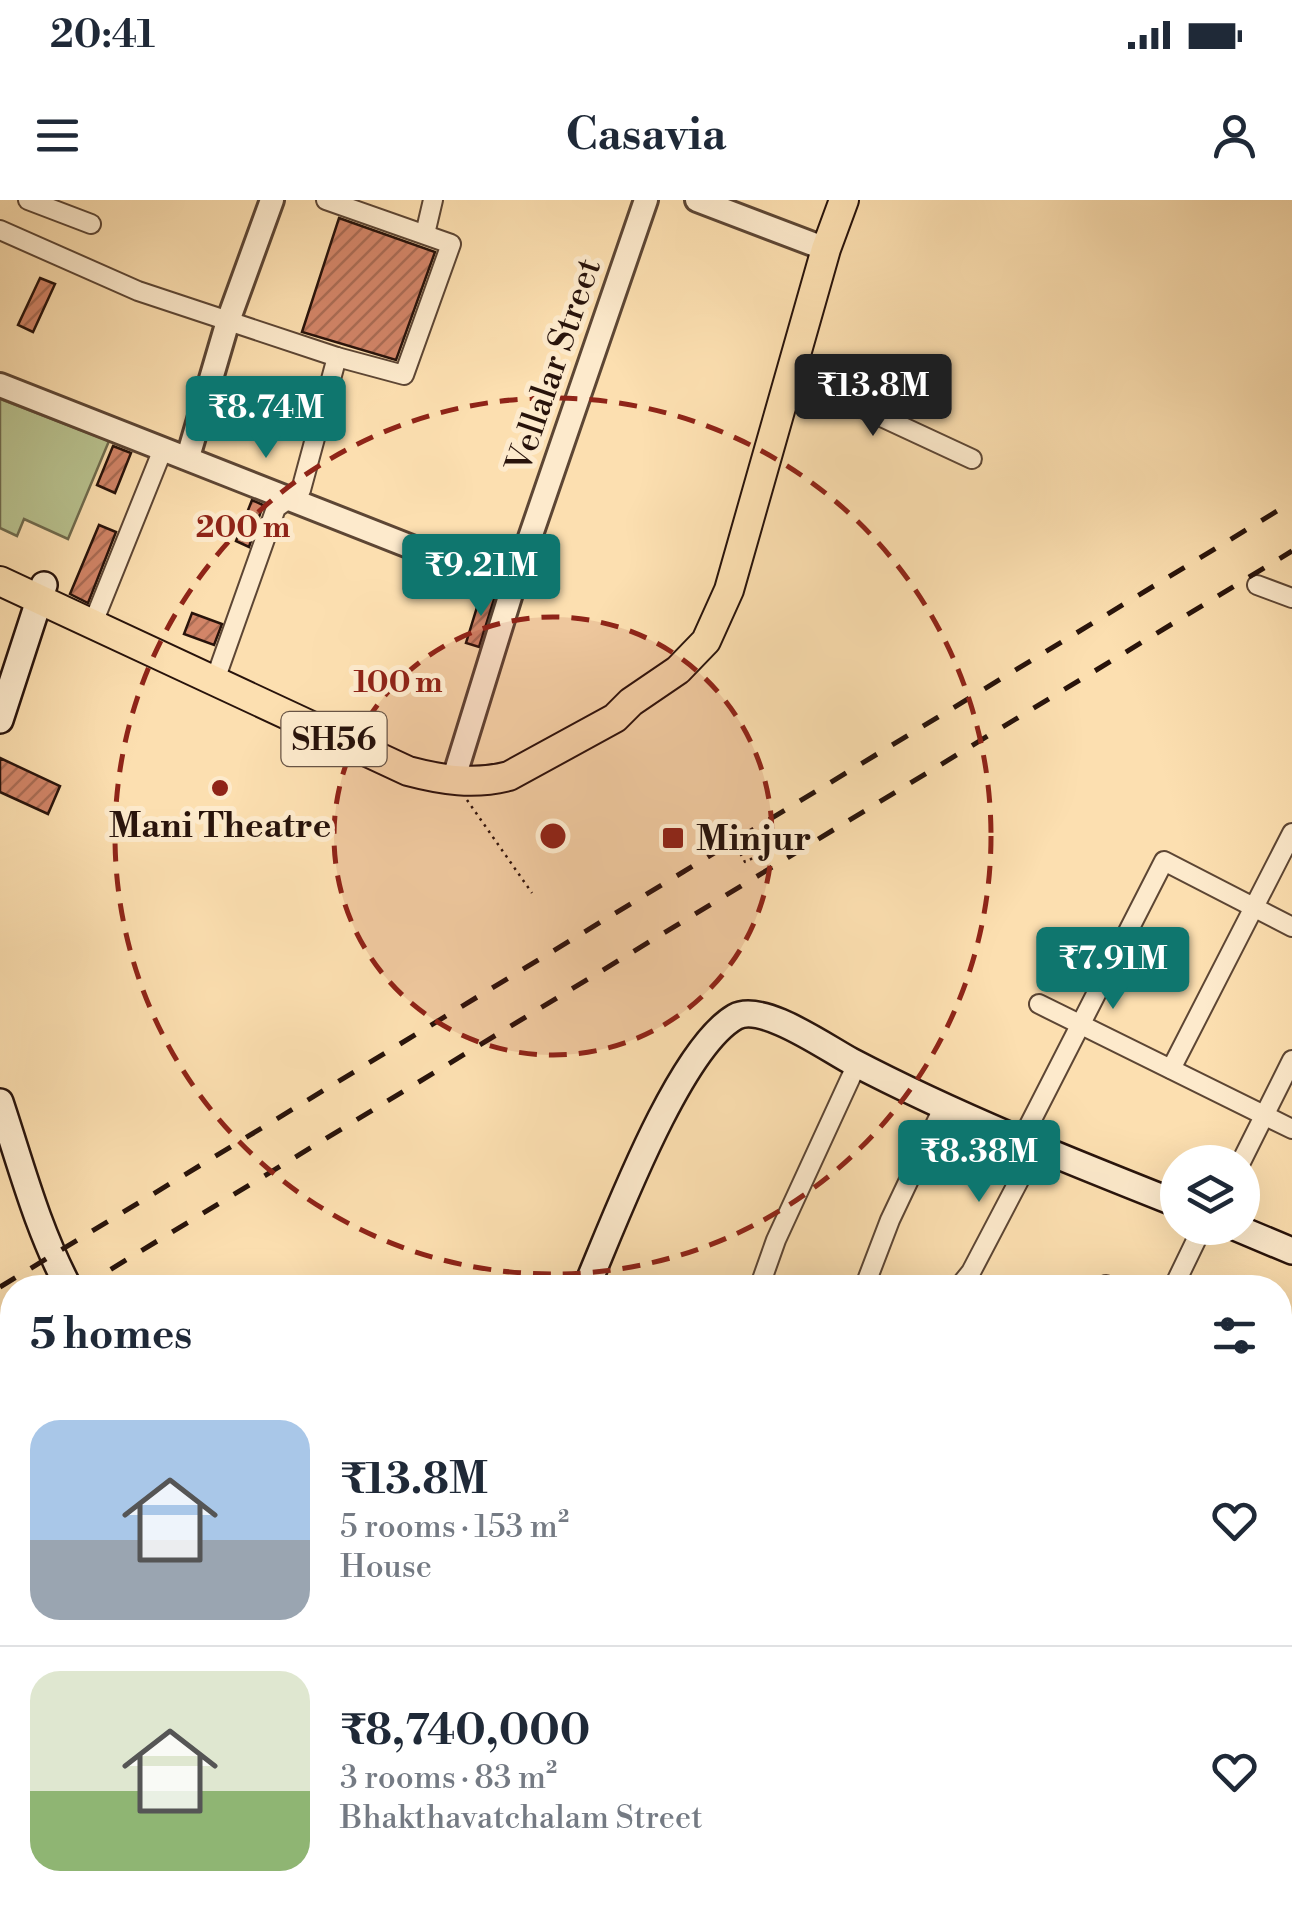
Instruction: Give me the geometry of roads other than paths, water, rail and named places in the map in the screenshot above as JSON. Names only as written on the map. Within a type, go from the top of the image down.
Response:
[{"type":"main road","name":"SH56","points":[[826,249],[824,221],[830,200]]},
{"type":"main road","name":"SH56","points":[[0,581],[42,592],[96,616],[218,673],[393,764],[492,780],[508,776],[615,718],[694,656],[706,641],[718,618],[826,249],[844,200]]},
{"type":"main road","name":"SH56","points":[[0,564],[42,592]]},
{"type":"main road","points":[[0,720],[42,592]]},
{"type":"main road","points":[[592,1275],[657,1124],[700,1053],[730,1020],[748,1012],[766,1016],[857,1064],[1028,1144],[1160,1197]]},
{"type":"main road","points":[[0,1102],[34,1212],[62,1275]]},
{"type":"main road","points":[[1260,1238],[1292,1251]]},
{"type":"street","points":[[28,200],[91,224]]},
{"type":"street","points":[[188,456],[228,321],[272,200]]},
{"type":"street","points":[[0,230],[138,291],[337,357],[404,375],[451,244],[326,200]]},
{"type":"street","points":[[425,234],[433,200]]},
{"type":"street","name":"Vellalar Street","points":[[456,773],[513,587],[646,200]]},
{"type":"street","points":[[698,200],[826,249]]},
{"type":"street","points":[[218,673],[276,508],[300,490],[337,357]]},
{"type":"street","points":[[790,381],[860,407],[972,459]]},
{"type":"street","points":[[0,385],[513,587]]},
{"type":"street","points":[[96,616],[163,449]]},
{"type":"street","points":[[1256,585],[1292,598]]},
{"type":"street","points":[[1172,1069],[1292,833]]},
{"type":"street","points":[[969,1275],[1080,1024],[1164,861],[1292,928]]},
{"type":"street","points":[[1039,1004],[1292,1129]]},
{"type":"street","points":[[1249,1145],[1292,1060]]},
{"type":"street","points":[[764,1275],[857,1064]]},
{"type":"street","points":[[869,1275],[890,1220],[944,1106]]},
{"type":"street","points":[[1179,1275],[1194,1245]]},
{"type":"railway","points":[[20,1275],[1292,502]]},
{"type":"railway","points":[[101,1275],[1292,551]]},
{"type":"place","name":"Mani Theatre","points":[[220,788]]},
{"type":"place","name":"Minjur","points":[[673,838]]}]
